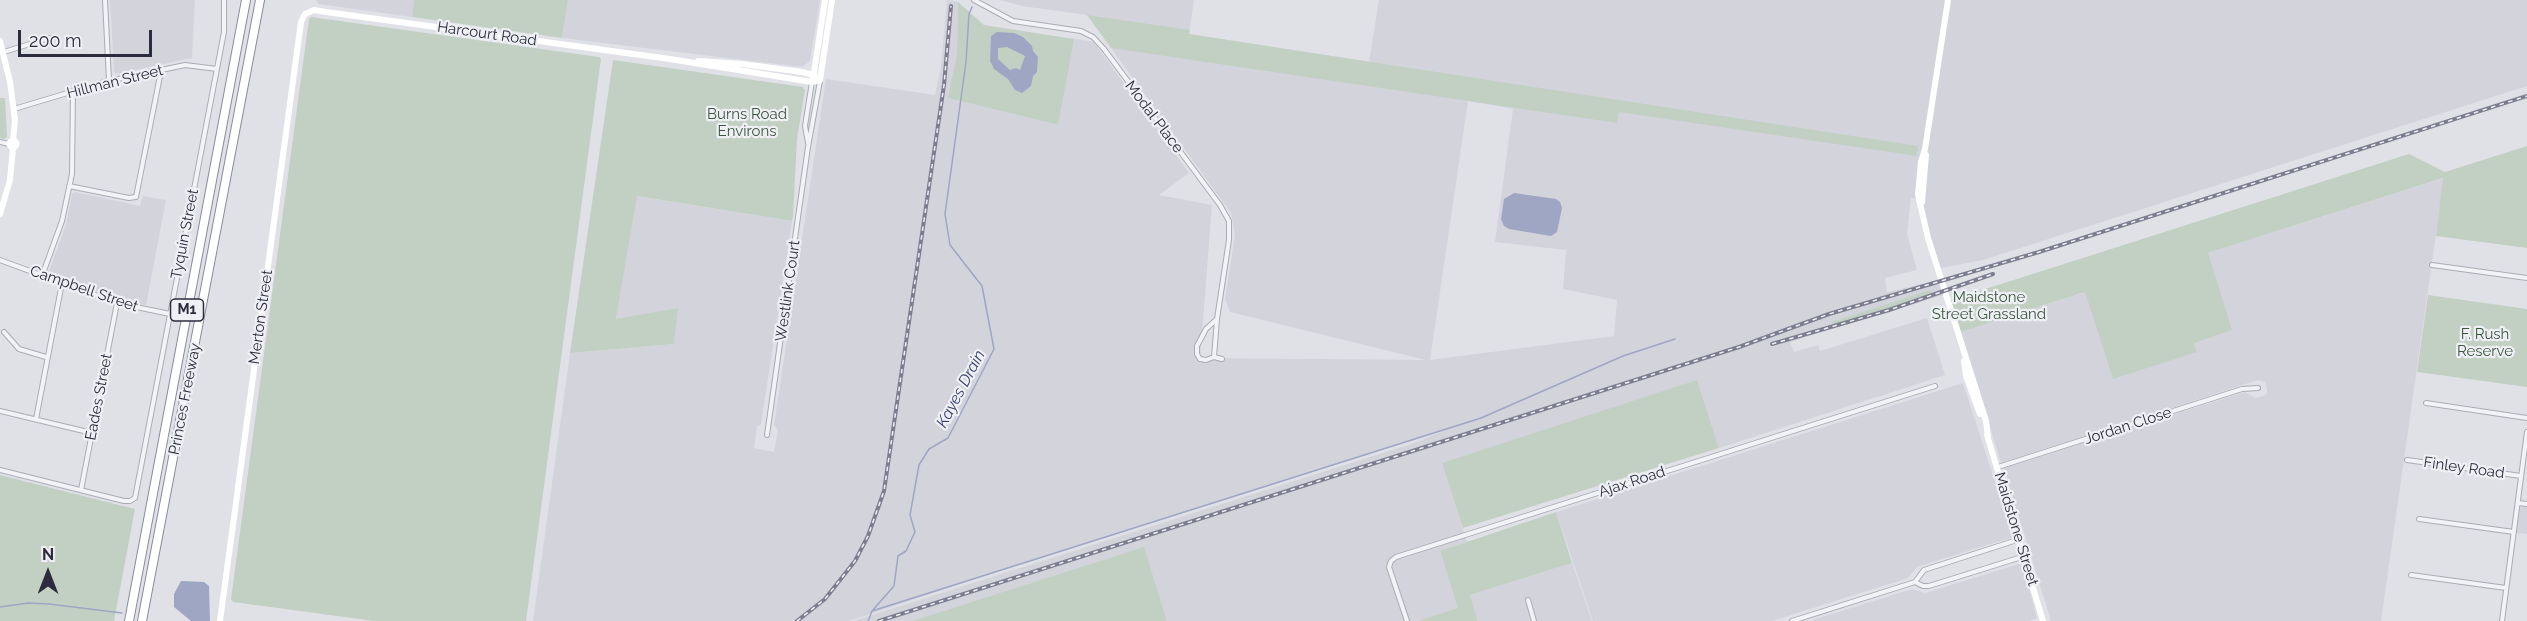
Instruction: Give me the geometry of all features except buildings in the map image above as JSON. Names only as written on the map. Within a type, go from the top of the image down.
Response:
[{"type":"highway","name":"Princes Freeway","points":[[129,621],[246,0]]},
{"type":"highway","name":"Princes Freeway","points":[[142,621],[260,0]]},
{"type":"street","points":[[105,0],[109,80]]},
{"type":"street","name":"Tyquin Street","points":[[81,490],[130,501],[135,495],[224,32],[224,0]]},
{"type":"street","points":[[813,79],[825,0]]},
{"type":"street","points":[[820,80],[832,0]]},
{"type":"street","name":"Modal Place","points":[[974,0],[1013,21],[1081,31],[1093,37],[1104,49],[1220,205],[1229,221],[1229,240],[1217,319],[1214,357],[1206,360],[1200,358],[1197,354],[1197,346],[1206,329],[1217,319]]},
{"type":"street","name":"Maidstone Street","points":[[1948,0],[1925,149],[1922,198],[1924,222],[1986,420],[1988,437],[2043,621]]},
{"type":"street","name":"Harcourt Road","points":[[305,14],[314,10],[820,80]]},
{"type":"street","name":"Merton Street","points":[[220,621],[301,22],[305,14]]},
{"type":"street","points":[[4,52],[49,39]]},
{"type":"street","points":[[0,41],[14,109],[9,180],[0,214]]},
{"type":"street","name":"Hillman Street","points":[[14,109],[109,80],[192,64],[217,69]]},
{"type":"street","points":[[69,186],[129,198],[136,197],[161,70]]},
{"type":"street","name":"Westlink Court","points":[[808,147],[805,126],[813,79]]},
{"type":"street","name":"Westlink Court","points":[[767,435],[808,147],[820,80]]},
{"type":"street","points":[[42,276],[62,221],[69,186],[73,162],[74,91]]},
{"type":"street","points":[[0,142],[12,144]]},
{"type":"street","name":"Campbell Street","points":[[0,260],[117,303],[170,314]]},
{"type":"street","points":[[2432,266],[2527,278]]},
{"type":"street","points":[[36,419],[46,357],[62,283]]},
{"type":"street","name":"Eades Street","points":[[81,490],[117,303]]},
{"type":"street","points":[[4,332],[19,349],[46,357]]},
{"type":"street","points":[[1214,357],[1222,359]]},
{"type":"street","name":"Ajax Road","points":[[1407,621],[1389,567],[1394,558],[1935,386]]},
{"type":"street","name":"Jordan Close","points":[[1998,467],[2242,389],[2258,388]]},
{"type":"street","points":[[2426,403],[2527,418]]},
{"type":"street","points":[[0,411],[92,433]]},
{"type":"street","points":[[2502,621],[2527,432]]},
{"type":"street","name":"Finley Road","points":[[2407,460],[2521,476]]},
{"type":"street","points":[[0,470],[81,490]]},
{"type":"street","points":[[2518,503],[2527,504]]},
{"type":"street","points":[[2419,519],[2514,532]]},
{"type":"street","points":[[1792,621],[1915,582],[1924,570],[2020,539]]},
{"type":"street","points":[[1915,582],[1929,586],[2025,555]]},
{"type":"street","points":[[2411,575],[2506,588]]},
{"type":"street","points":[[1528,600],[1534,621]]},
{"type":"shaded area","points":[[110,0],[195,0],[192,58],[116,74],[114,72]]},
{"type":"shaded area","points":[[316,0],[414,0],[412,17],[319,4]]},
{"type":"shaded area","points":[[568,0],[820,0],[810,61],[802,67],[562,38]]},
{"type":"shaded area","points":[[947,0],[958,2],[957,54],[949,98],[1058,125],[1071,38],[1094,42],[1189,173],[1159,195],[1212,205],[1200,358],[1426,360],[1230,312],[1225,299],[1235,235],[1231,213],[1087,15],[1022,6],[999,0],[1194,0],[1189,34],[1369,62],[1379,0],[2527,0],[2527,86],[1983,260],[1936,269],[1917,199],[1911,198],[1907,234],[1917,270],[1885,278],[1887,292],[1939,280],[1943,295],[1790,342],[1794,352],[1818,345],[1820,351],[1927,318],[1945,375],[1719,448],[1697,381],[1443,464],[1467,542],[1440,552],[1459,608],[1417,621],[1167,621],[1144,548],[912,621],[853,621],[1417,442],[1445,430],[849,621],[533,621],[570,353],[674,344],[616,320],[636,196],[792,221],[761,424],[757,427],[754,448],[774,452],[778,430],[774,425],[826,79],[935,95],[941,67]],"holes":[[[1468,101],[1513,109],[1495,242],[1566,250],[1563,289],[1617,300],[1614,336],[1430,360]]]},
{"type":"shaded area","points":[[2444,178],[2381,621],[2051,621],[2004,468],[2245,392],[2255,398],[2263,396],[2267,394],[2265,382],[2258,380],[2001,463],[1961,332],[2086,292],[2113,378],[2197,352],[2194,343],[2208,253]]},
{"type":"shaded area","points":[[75,192],[140,206],[143,196],[166,200],[146,305],[123,301],[50,274],[49,271],[66,225],[72,194]]},
{"type":"shaded area","points":[[1963,383],[2013,537],[1917,567],[1908,578],[1772,621],[1593,621],[1556,512]]},
{"type":"shaded area","points":[[2527,507],[2527,534],[2516,533],[2519,510]]},
{"type":"shaded area","points":[[1572,563],[1592,621],[1478,621],[1470,595]]},
{"type":"shaded area","points":[[2022,563],[2037,618],[2029,621],[1809,621],[1912,589],[1925,593]]},
{"type":"green space","points":[[414,0],[568,0],[562,38],[412,17]]},
{"type":"green space","points":[[958,2],[984,25],[1074,39],[1058,125],[948,98],[957,54]]},
{"type":"green space","points":[[1087,15],[1190,30],[1189,34],[1918,146],[1917,156],[1619,112],[1617,123],[1111,48]]},
{"type":"green space","points":[[311,17],[601,59],[526,621],[374,621],[233,602],[231,599]]},
{"type":"green space","name":"Burns Road Environs","points":[[613,60],[803,87],[805,90],[797,139],[793,216],[792,221],[637,196],[616,319],[678,308],[674,344],[570,353]]},
{"type":"green space","points":[[0,98],[5,98],[7,137],[4,139],[0,138]]},
{"type":"green space","name":"Maidstone Street Grassland","points":[[2527,146],[2527,248],[2436,236],[2443,178],[2208,253],[2232,330],[2194,343],[2197,352],[2113,379],[2085,292],[1961,332],[1951,300],[2409,154],[2445,172]]},
{"type":"green space","points":[[1930,290],[1932,294],[1833,325],[1832,322]]},
{"type":"green space","name":"F. Rush Reserve","points":[[2428,295],[2527,309],[2527,387],[2417,372]]},
{"type":"green space","points":[[1697,380],[1719,448],[1463,528],[1442,463]]},
{"type":"green space","points":[[0,475],[135,509],[114,621],[0,621]]},
{"type":"green space","points":[[1556,512],[1572,563],[1470,595],[1478,621],[1417,621],[1458,608],[1440,551]]},
{"type":"green space","points":[[1144,547],[1167,621],[912,621]]},
{"type":"water","points":[[997,32],[1014,33],[1023,37],[1038,57],[1037,72],[1033,76],[1031,86],[1022,93],[1015,90],[1008,79],[994,69],[990,61],[991,36]],"holes":[[[1007,47],[1025,56],[1020,70],[1016,68],[1010,70],[998,59],[998,48]]]},
{"type":"water","points":[[1514,193],[1556,199],[1560,202],[1562,208],[1557,232],[1551,236],[1509,229],[1504,226],[1501,219],[1504,199]]},
{"type":"water","points":[[181,581],[204,582],[209,586],[210,621],[191,621],[174,607],[174,594]]},
{"type":"waterway","name":"Kayes Drain","points":[[868,621],[872,611],[894,586],[898,556],[906,551],[915,532],[910,515],[919,465],[929,449],[948,438],[994,349],[982,286],[950,245],[945,214],[966,62],[969,14],[972,7]]},
{"type":"waterway","points":[[872,611],[1481,418],[1623,356],[1675,339]]},
{"type":"waterway","points":[[0,607],[28,603],[49,604],[122,613]]},
{"type":"railway","points":[[797,621],[825,599],[855,561],[868,536],[884,491],[944,85],[951,6]]},
{"type":"railway","points":[[879,621],[1739,347],[1829,314],[2039,252],[2527,96]]},
{"type":"railway","points":[[1772,344],[1889,310],[1993,274]]}]
